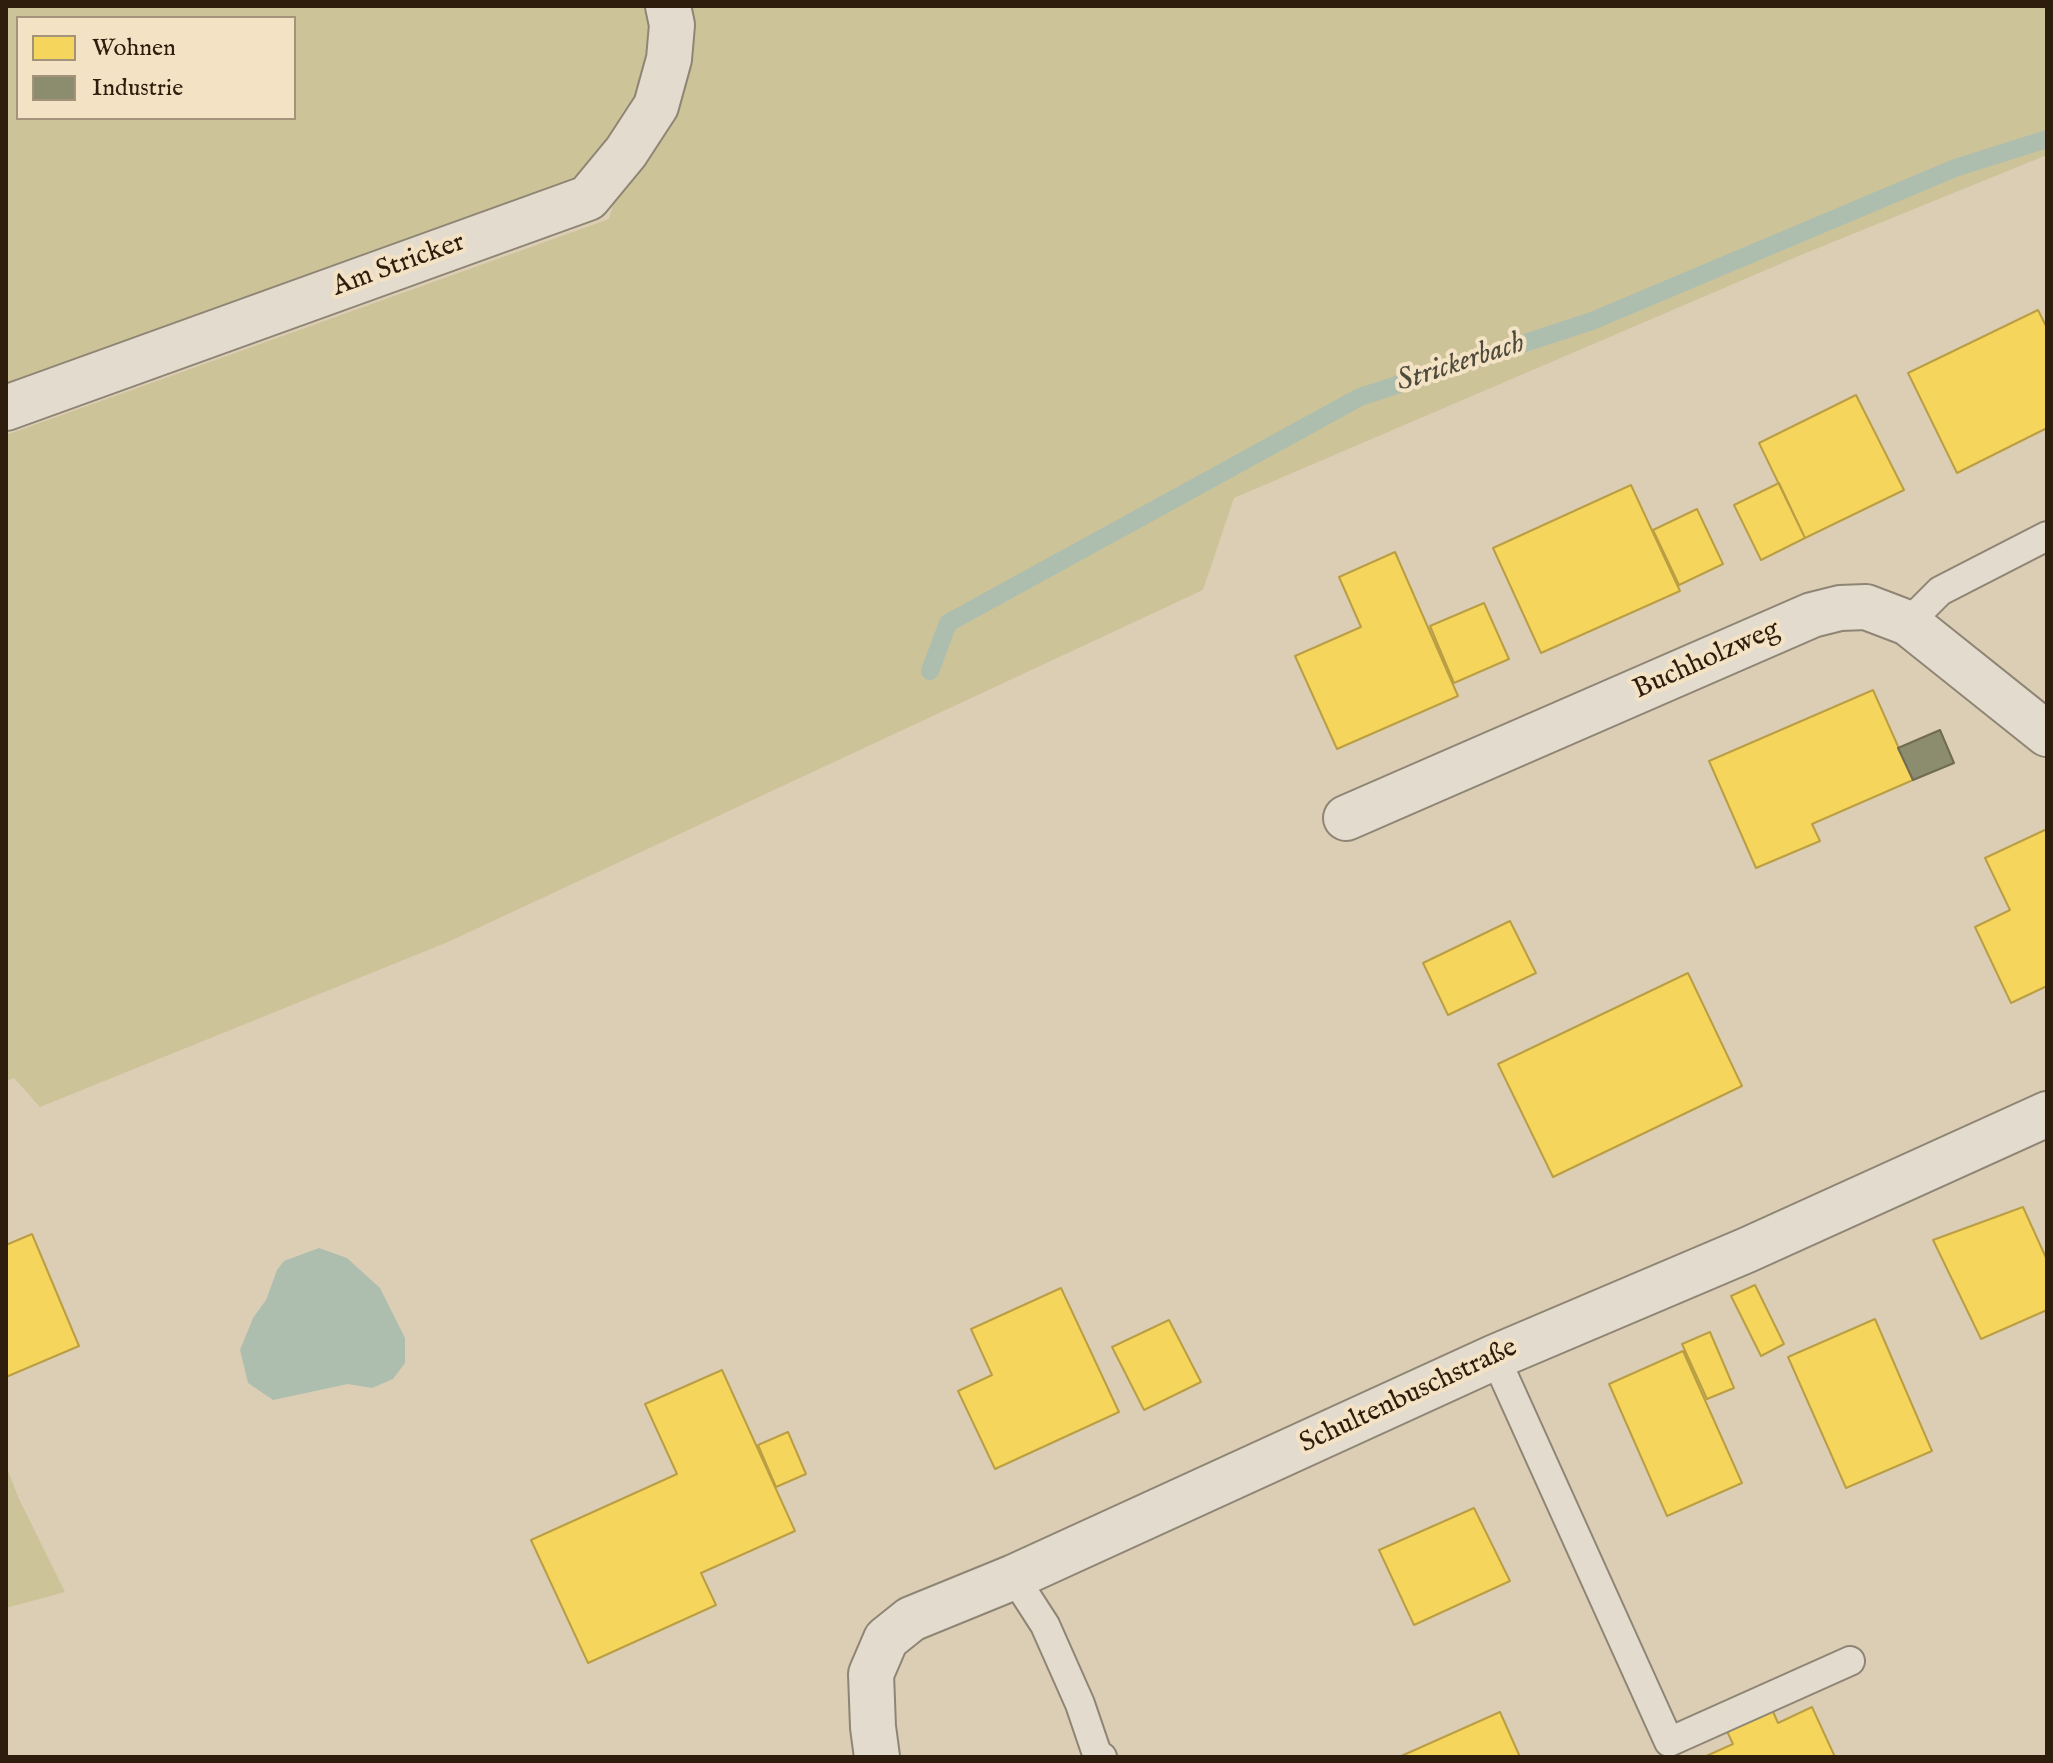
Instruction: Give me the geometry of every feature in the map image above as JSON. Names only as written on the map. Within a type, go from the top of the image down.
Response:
[{"type":"street","name":"Am Stricker","points":[[6,408],[588,198],[626,152],[656,106],[669,59],[672,25],[668,6]]},
{"type":"street","name":"Buchholzweg","points":[[1346,818],[1812,615],[1840,608],[1866,607],[1886,612],[1908,623],[2047,734]]},
{"type":"street","name":"Schultenbuschstraße","points":[[877,1757],[871,1674],[886,1639],[911,1619],[1014,1577],[1495,1357],[1747,1250],[2047,1114]]},
{"type":"lane","points":[[1908,623],[1940,591],[2047,536]]},
{"type":"lane","points":[[1495,1357],[1669,1742],[1850,1661]]},
{"type":"lane","points":[[1014,1577],[1045,1625],[1080,1704],[1097,1754],[1102,1757]]},
{"type":"shaded area","points":[[6,6],[2047,6],[2047,155],[1801,255],[1234,498],[1203,590],[448,942],[40,1107],[14,1078],[6,1081],[6,435],[609,219],[639,108],[584,180],[6,393]]},
{"type":"shaded area","points":[[319,1248],[347,1258],[380,1288],[405,1338],[405,1363],[393,1379],[372,1388],[348,1384],[273,1400],[248,1383],[240,1350],[253,1318],[266,1300],[277,1270],[284,1261]]},
{"type":"shaded area","points":[[6,1466],[65,1592],[6,1608]]},
{"type":"building: Wohnen","points":[[2038,310],[2047,328],[2047,428],[1957,473],[1908,373]]},
{"type":"building: Wohnen","points":[[1856,395],[1904,490],[1805,538],[1759,443]]},
{"type":"building: Wohnen","points":[[1779,483],[1805,538],[1761,560],[1734,505]]},
{"type":"building: Wohnen","points":[[1631,485],[1680,591],[1541,653],[1493,548]]},
{"type":"building: Wohnen","points":[[1697,509],[1723,564],[1679,585],[1653,530]]},
{"type":"building: Wohnen","points":[[1395,552],[1458,696],[1337,749],[1295,656],[1361,627],[1339,577]]},
{"type":"building: Wohnen","points":[[1484,603],[1509,659],[1454,683],[1430,626]]},
{"type":"building: Wohnen","points":[[1873,690],[1913,780],[1812,824],[1820,841],[1756,868],[1709,761]]},
{"type":"building: Wohnen","points":[[2047,829],[2047,986],[2011,1003],[1975,927],[2010,910],[1985,858]]},
{"type":"building: Wohnen","points":[[1510,921],[1536,973],[1448,1015],[1423,963]]},
{"type":"building: Wohnen","points":[[1688,973],[1742,1086],[1553,1177],[1498,1064]]},
{"type":"building: Wohnen","points":[[2023,1207],[2047,1260],[2047,1310],[1981,1339],[1933,1240]]},
{"type":"building: Wohnen","points":[[32,1234],[79,1346],[6,1377],[6,1245]]},
{"type":"building: Wohnen","points":[[1755,1285],[1784,1344],[1761,1356],[1731,1296]]},
{"type":"building: Wohnen","points":[[1061,1288],[1119,1412],[995,1469],[958,1391],[992,1375],[971,1329]]},
{"type":"building: Wohnen","points":[[1875,1319],[1932,1451],[1846,1488],[1788,1357]]},
{"type":"building: Wohnen","points":[[1169,1320],[1201,1382],[1144,1410],[1112,1347]]},
{"type":"building: Wohnen","points":[[1710,1332],[1734,1388],[1707,1399],[1682,1344]]},
{"type":"building: Wohnen","points":[[1683,1351],[1742,1483],[1667,1516],[1609,1384]]},
{"type":"building: Wohnen","points":[[722,1370],[795,1531],[701,1573],[716,1605],[588,1663],[531,1540],[677,1474],[645,1404]]},
{"type":"building: Wohnen","points":[[788,1432],[806,1474],[776,1487],[758,1445]]},
{"type":"building: Wohnen","points":[[1474,1508],[1510,1581],[1414,1625],[1379,1550]]},
{"type":"building: Wohnen","points":[[1771,1707],[1778,1723],[1812,1707],[1835,1757],[1704,1757],[1733,1744],[1725,1727]]},
{"type":"building: Wohnen","points":[[1500,1712],[1520,1757],[1399,1757]]},
{"type":"building: Industrie","points":[[1940,730],[1954,763],[1913,780],[1898,748]]},
{"type":"waterway","name":"Strickerbach","points":[[930,671],[948,623],[1360,397],[1592,321],[1955,168],[2047,139]]}]
